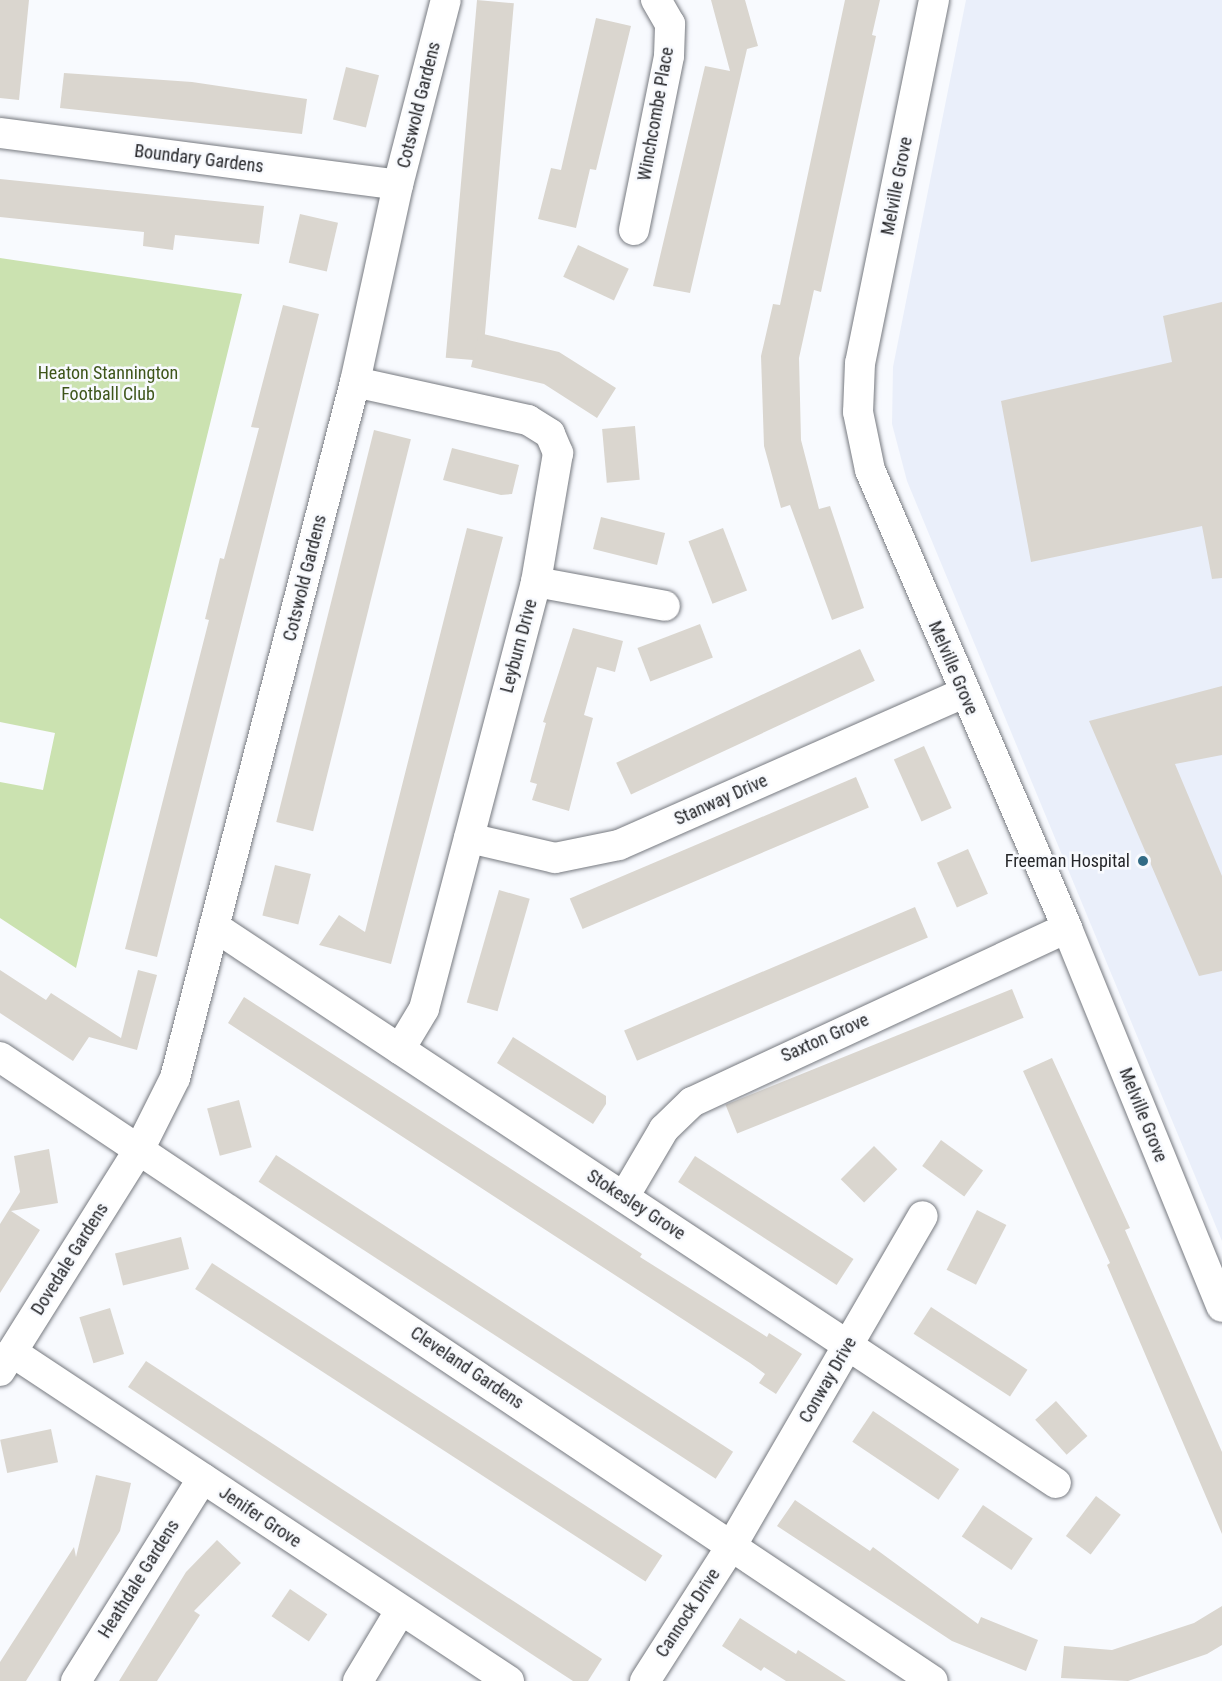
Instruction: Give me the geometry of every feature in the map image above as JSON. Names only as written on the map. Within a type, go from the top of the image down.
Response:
[{"type":"street","name":"Cotswold Gardens","points":[[140,1148],[175,1078],[355,382],[398,185],[446,0]]},
{"type":"street","name":"Winchcombe Place","points":[[634,230],[669,56],[670,24],[656,0]]},
{"type":"street","name":"Melville Grove","points":[[934,0],[860,363],[858,412],[870,470],[1067,928],[1222,1307]]},
{"type":"street","name":"Boundary Gardens","points":[[0,133],[398,185]]},
{"type":"street","name":"Leyburn Drive","points":[[355,382],[528,420],[550,434],[558,453],[558,474],[536,582],[424,1009],[400,1049]]},
{"type":"street","points":[[536,582],[665,606]]},
{"type":"street","name":"Stanway Drive","points":[[469,838],[555,858],[619,845],[964,693]]},
{"type":"street","name":"Stokesley Grove","points":[[215,927],[1056,1483]]},
{"type":"street","name":"Saxton Grove","points":[[624,1197],[664,1129],[692,1102],[1067,928]]},
{"type":"street","name":"Cleveland Gardens","points":[[0,1057],[140,1148],[933,1681]]},
{"type":"street","name":"Dovedale Gardens","points":[[6,1362],[140,1148]]},
{"type":"street","name":"Conway Drive","points":[[732,1545],[924,1216]]},
{"type":"street","name":"Jenifer Grove","points":[[6,1362],[203,1478],[400,1611],[509,1681]]},
{"type":"street","name":"Heathdale Gardens","points":[[76,1681],[203,1478]]},
{"type":"street","name":"Cannock Drive","points":[[645,1681],[732,1545]]},
{"type":"street","points":[[358,1681],[400,1611]]},
{"type":"shaded area","name":"Freeman Hospital","points":[[966,0],[1222,0],[1222,1241],[907,481],[892,424],[893,367]]},
{"type":"green space","name":"Heaton Stannington Football Club","points":[[0,258],[242,294],[76,968],[0,918],[0,782],[43,790],[55,733],[0,722]]},
{"type":"building","points":[[0,0],[29,0],[19,100],[0,98]]},
{"type":"building","points":[[477,0],[514,3],[483,361],[446,358]]},
{"type":"building","points":[[711,0],[745,0],[758,46],[747,49],[690,293],[653,286],[705,66],[730,71]]},
{"type":"building","points":[[845,0],[880,0],[872,35],[876,36],[821,292],[814,290],[799,358],[801,440],[819,509],[830,506],[864,608],[832,620],[790,505],[781,508],[764,446],[761,356],[773,304],[780,305]]},
{"type":"building","points":[[596,18],[631,26],[596,170],[590,169],[576,228],[538,219],[551,168],[561,170]]},
{"type":"building","points":[[346,67],[379,75],[366,128],[333,119]]},
{"type":"building","points":[[64,73],[192,82],[307,99],[302,134],[60,108]]},
{"type":"building","points":[[0,179],[264,206],[259,244],[175,235],[173,250],[143,246],[144,232],[0,217]]},
{"type":"building","points":[[300,214],[338,223],[327,271],[289,263]]},
{"type":"building","points":[[578,245],[629,269],[614,300],[563,277]]},
{"type":"building","points":[[1222,302],[1222,578],[1212,579],[1202,526],[1031,562],[1001,401],[1172,362],[1163,316]]},
{"type":"building","points":[[283,305],[319,314],[157,957],[125,949],[209,620],[205,619],[220,558],[224,559],[259,428],[251,427]]},
{"type":"building","points":[[479,333],[559,352],[616,388],[597,418],[544,384],[471,367]]},
{"type":"building","points":[[635,426],[640,480],[607,483],[602,429]]},
{"type":"building","points":[[374,430],[411,439],[313,831],[276,822]]},
{"type":"building","points":[[452,448],[519,465],[512,494],[501,495],[443,480]]},
{"type":"building","points":[[601,517],[665,533],[657,565],[593,549]]},
{"type":"building","points":[[467,528],[503,537],[391,964],[319,945],[339,915],[365,932]]},
{"type":"building","points":[[723,528],[747,591],[712,604],[688,541]]},
{"type":"building","points":[[700,624],[713,658],[650,682],[637,648]]},
{"type":"building","points":[[573,628],[623,641],[615,672],[597,667],[584,715],[593,718],[569,811],[532,800],[537,784],[530,782],[546,723],[543,722]]},
{"type":"building","points":[[860,649],[875,681],[631,794],[616,763]]},
{"type":"building","points":[[1222,686],[1222,755],[1175,764],[1222,876],[1222,971],[1199,976],[1089,721]]},
{"type":"building","points":[[924,746],[952,808],[922,822],[894,759]]},
{"type":"building","points":[[856,777],[869,807],[583,929],[570,899]]},
{"type":"building","points":[[968,849],[988,894],[957,908],[937,863]]},
{"type":"building","points":[[275,865],[311,874],[298,924],[262,915]]},
{"type":"building","points":[[499,890],[530,899],[498,1011],[467,1002]]},
{"type":"building","points":[[915,907],[928,937],[637,1061],[624,1030]]},
{"type":"building","points":[[0,970],[46,1000],[51,993],[121,1038],[138,970],[157,975],[137,1050],[89,1037],[73,1061],[0,1013]]},
{"type":"building","points":[[1012,989],[1024,1018],[737,1133],[726,1105]]},
{"type":"building","points":[[244,997],[642,1254],[640,1257],[767,1337],[769,1333],[802,1354],[776,1394],[759,1383],[765,1374],[750,1363],[228,1023]]},
{"type":"building","points":[[513,1037],[606,1096],[606,1104],[593,1124],[497,1063]]},
{"type":"building","points":[[1052,1058],[1130,1228],[1125,1230],[1222,1452],[1222,1534],[1107,1265],[1110,1263],[1023,1071]]},
{"type":"building","points":[[239,1100],[252,1147],[220,1156],[207,1109]]},
{"type":"building","points":[[941,1140],[983,1171],[964,1196],[922,1166]]},
{"type":"building","points":[[874,1146],[897,1169],[864,1203],[841,1179]]},
{"type":"building","points":[[49,1149],[58,1203],[11,1211],[40,1230],[0,1293],[0,1224],[20,1192],[14,1156]]},
{"type":"building","points":[[276,1155],[733,1452],[716,1479],[259,1182]]},
{"type":"building","points":[[695,1156],[854,1259],[837,1285],[678,1182]]},
{"type":"building","points":[[977,1210],[1006,1225],[976,1285],[947,1270]]},
{"type":"building","points":[[181,1237],[189,1269],[123,1285],[115,1253]]},
{"type":"building","points":[[212,1263],[662,1555],[645,1581],[195,1289]]},
{"type":"building","points":[[931,1307],[1027,1370],[1010,1396],[914,1334]]},
{"type":"building","points":[[110,1308],[124,1354],[93,1363],[79,1317]]},
{"type":"building","points":[[146,1361],[602,1659],[588,1681],[573,1681],[128,1387]]},
{"type":"building","points":[[1056,1401],[1087,1436],[1067,1455],[1035,1420]]},
{"type":"building","points":[[873,1411],[959,1469],[939,1500],[852,1442]]},
{"type":"building","points":[[51,1429],[58,1462],[7,1473],[0,1440]]},
{"type":"building","points":[[96,1475],[131,1483],[120,1531],[26,1681],[0,1681],[0,1662],[74,1547],[76,1557]]},
{"type":"building","points":[[1096,1496],[1121,1515],[1091,1555],[1066,1536]]},
{"type":"building","points":[[795,1500],[870,1551],[873,1547],[978,1624],[981,1617],[1038,1640],[1026,1671],[952,1641],[777,1526]]},
{"type":"building","points":[[983,1505],[1033,1539],[1011,1570],[962,1537]]},
{"type":"building","points":[[217,1540],[241,1563],[194,1611],[200,1615],[157,1681],[119,1681],[186,1572]]},
{"type":"building","points":[[290,1589],[327,1614],[309,1642],[272,1616]]},
{"type":"building","points":[[1222,1606],[1222,1645],[1207,1654],[1128,1681],[1061,1678],[1064,1646],[1112,1650],[1194,1623]]},
{"type":"building","points":[[740,1618],[796,1654],[798,1650],[846,1681],[786,1681],[764,1667],[761,1671],[722,1646]]},
{"type":"place","name":"Freeman Hospital","points":[[1143,861]]}]
